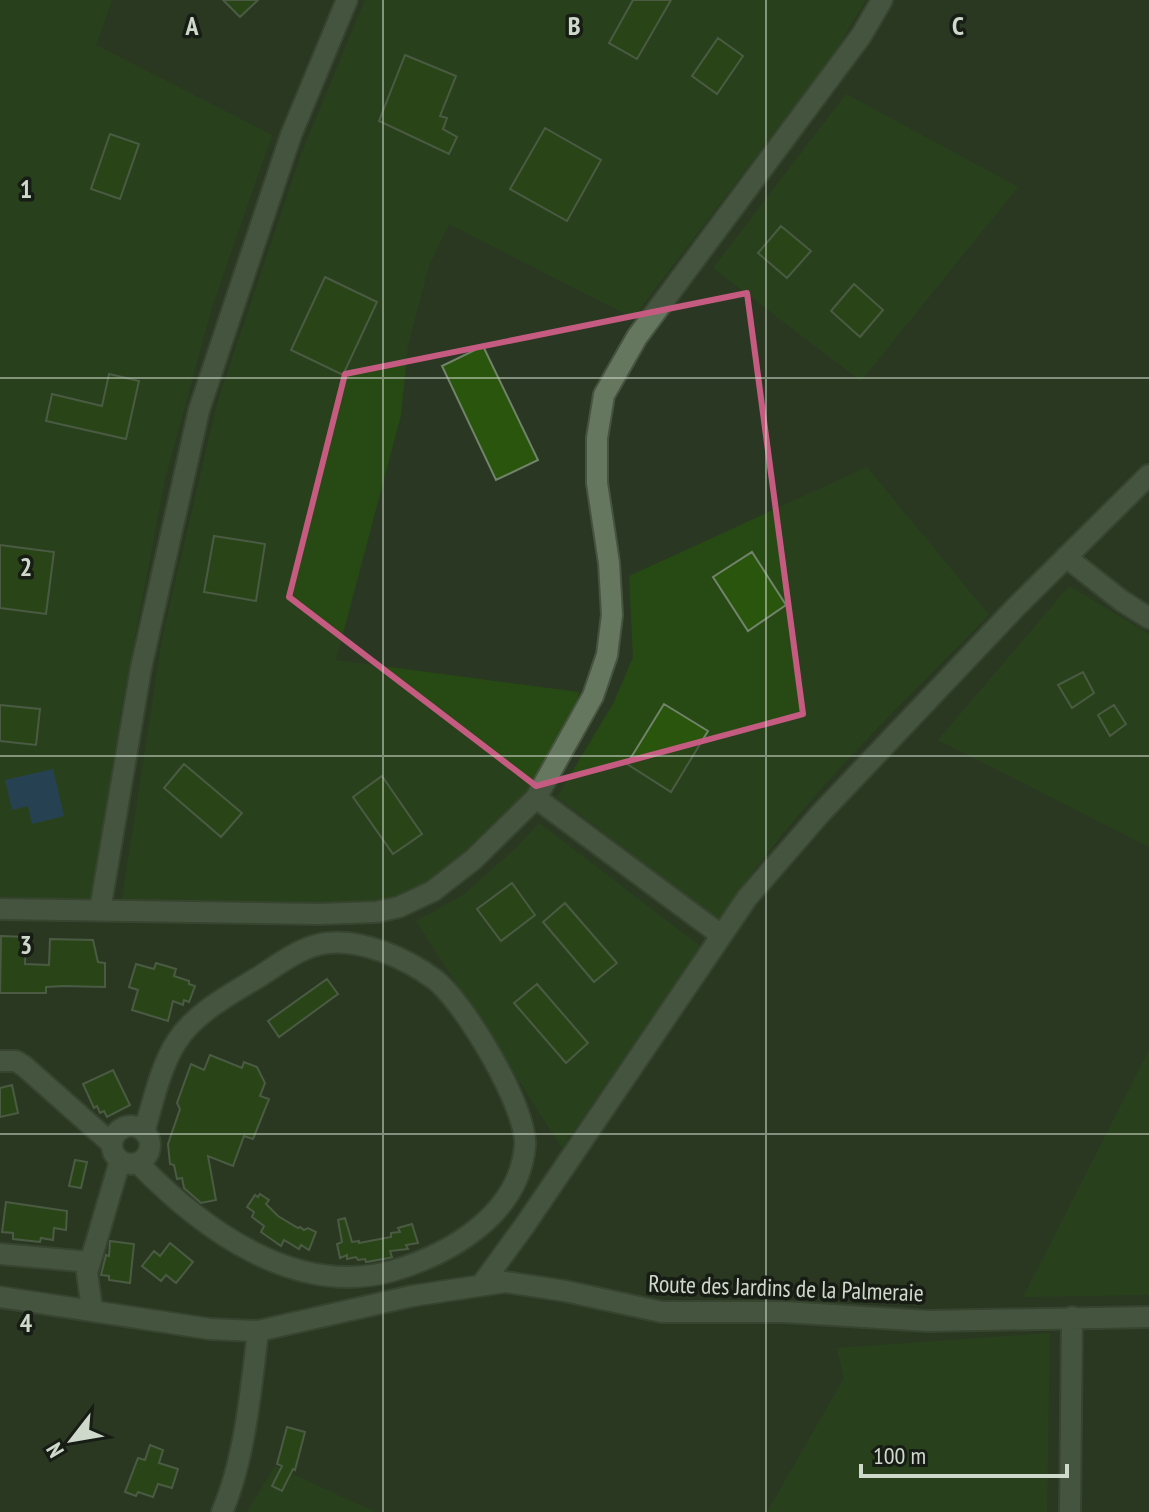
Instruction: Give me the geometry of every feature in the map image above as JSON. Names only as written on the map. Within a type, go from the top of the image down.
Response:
[{"type":"street","points":[[100,910],[141,668],[199,410],[291,135],[347,0]]},
{"type":"street","points":[[0,909],[360,914],[399,907],[433,891],[474,859],[536,798],[593,696],[607,655],[612,615],[611,589],[597,483],[597,438],[604,395],[637,337],[861,36],[882,0]]},
{"type":"street","points":[[482,1284],[747,898],[820,814],[1066,557],[1149,475]]},
{"type":"street","points":[[1066,557],[1149,618]]},
{"type":"street","points":[[536,798],[721,935]]},
{"type":"street","points":[[0,1061],[16,1061],[24,1066],[123,1156],[195,1216],[264,1257],[311,1273],[344,1277],[373,1276],[412,1266],[463,1240],[499,1207],[514,1185],[522,1165],[525,1142],[514,1101],[496,1064],[465,1015],[437,981],[411,964],[378,951],[353,944],[329,943],[305,949],[211,1008],[187,1028],[166,1063],[144,1132],[149,1149],[143,1160],[123,1156]]},
{"type":"street","points":[[92,1309],[87,1273],[123,1156],[117,1133],[127,1127],[144,1132]]},
{"type":"street","points":[[0,1254],[90,1262]]},
{"type":"street","name":"Route des Jardins de la Palmeraie","points":[[0,1297],[210,1329],[258,1331],[412,1296],[505,1282],[662,1312],[784,1312],[928,1321],[1149,1317]]},
{"type":"street","points":[[1070,1512],[1072,1317]]},
{"type":"street","points":[[222,1512],[232,1487],[258,1331]]},
{"type":"highlighted area","points":[[747,293],[803,714],[536,786],[289,597],[345,374]]},
{"type":"green space","points":[[0,0],[112,0],[96,45],[272,135],[212,307],[165,479],[121,710],[92,901],[0,897]]},
{"type":"green space","points":[[365,0],[866,0],[832,56],[633,318],[449,224],[429,266],[408,345],[401,415],[336,660],[579,692],[575,713],[535,785],[494,830],[435,883],[393,905],[318,907],[122,899],[163,634],[218,400],[302,152]]},
{"type":"green space","points":[[846,94],[1018,187],[861,381],[713,268]]},
{"type":"green space","points":[[867,467],[989,615],[812,799],[748,878],[719,920],[557,797],[614,702],[633,657],[629,576]]},
{"type":"green space","points":[[1069,586],[1149,634],[1149,847],[938,740]]},
{"type":"green space","points":[[539,823],[700,946],[562,1148],[416,921],[463,895]]},
{"type":"green space","points":[[1149,1050],[1149,1295],[1023,1297]]},
{"type":"green space","points":[[1050,1333],[1047,1512],[767,1512],[844,1378],[837,1348]]},
{"type":"green space","points":[[275,1466],[375,1512],[247,1512]]},
{"type":"water","points":[[53,769],[64,816],[32,824],[28,806],[12,810],[5,780]]},
{"type":"building","points":[[223,0],[258,0],[240,17]]},
{"type":"building","points":[[633,0],[671,0],[637,59],[609,43]]},
{"type":"building","points":[[718,38],[743,56],[717,94],[692,76]]},
{"type":"building","points":[[405,55],[456,76],[440,116],[447,118],[443,129],[457,137],[449,154],[379,121]]},
{"type":"building","points":[[545,128],[601,160],[567,221],[510,189]]},
{"type":"building","points":[[110,134],[139,144],[120,199],[91,189]]},
{"type":"building","points":[[781,226],[811,251],[787,278],[758,253]]},
{"type":"building","points":[[325,277],[377,302],[343,375],[291,350]]},
{"type":"building","points":[[854,284],[883,310],[860,337],[831,311]]},
{"type":"building","points":[[483,346],[538,460],[496,480],[442,366]]},
{"type":"building","points":[[109,374],[139,381],[126,439],[46,421],[52,394],[102,406]]},
{"type":"building","points":[[214,536],[265,544],[256,601],[204,592]]},
{"type":"building","points":[[0,545],[54,552],[46,614],[0,608]]},
{"type":"building","points":[[752,552],[786,605],[748,631],[713,577]]},
{"type":"building","points":[[1083,672],[1094,693],[1072,708],[1058,685]]},
{"type":"building","points":[[664,704],[708,731],[671,792],[627,764]]},
{"type":"building","points":[[0,705],[40,709],[36,745],[0,741]]},
{"type":"building","points":[[1114,705],[1126,724],[1110,736],[1098,715]]},
{"type":"building","points":[[184,764],[242,813],[221,837],[164,788]]},
{"type":"building","points":[[382,776],[422,834],[393,854],[353,797]]},
{"type":"building","points":[[512,883],[535,915],[501,941],[477,909]]},
{"type":"building","points":[[565,903],[617,963],[594,982],[543,922]]},
{"type":"building","points":[[1,936],[26,937],[25,964],[49,965],[50,939],[93,940],[98,962],[105,963],[105,987],[46,987],[46,993],[0,993]]},
{"type":"building","points":[[156,963],[176,969],[174,976],[195,986],[189,1002],[184,1000],[183,1005],[173,1001],[168,1021],[132,1010],[138,990],[129,987],[136,964],[154,969]]},
{"type":"building","points":[[327,979],[338,994],[279,1037],[268,1021]]},
{"type":"building","points":[[537,984],[588,1043],[566,1063],[514,1003]]},
{"type":"building","points":[[210,1055],[242,1068],[244,1062],[257,1067],[265,1083],[260,1096],[269,1099],[253,1139],[244,1136],[233,1166],[208,1156],[216,1200],[201,1203],[184,1188],[182,1178],[177,1179],[174,1165],[170,1164],[168,1144],[180,1109],[177,1103],[191,1064],[204,1070]]},
{"type":"building","points":[[113,1070],[130,1105],[107,1117],[104,1111],[100,1113],[97,1106],[94,1108],[83,1084]]},
{"type":"building","points":[[12,1085],[18,1113],[0,1117],[0,1088]]},
{"type":"building","points":[[75,1160],[87,1162],[81,1188],[69,1186]]},
{"type":"building","points":[[260,1194],[269,1200],[266,1204],[278,1216],[298,1228],[316,1232],[309,1250],[301,1245],[299,1249],[284,1240],[281,1246],[261,1232],[264,1226],[252,1217],[254,1212],[247,1207],[255,1195],[258,1197]]},
{"type":"building","points":[[6,1202],[67,1211],[66,1230],[54,1228],[53,1240],[13,1239],[13,1233],[2,1232]]},
{"type":"building","points":[[345,1218],[352,1242],[391,1237],[391,1233],[400,1232],[398,1228],[412,1224],[418,1243],[406,1245],[408,1249],[390,1251],[392,1257],[389,1258],[366,1262],[356,1257],[347,1259],[347,1255],[340,1258],[337,1244],[342,1242],[338,1220]]},
{"type":"building","points":[[110,1241],[134,1244],[130,1283],[109,1280],[109,1276],[101,1275],[106,1255],[109,1256]]},
{"type":"building","points":[[170,1243],[193,1262],[176,1283],[166,1275],[161,1281],[142,1266],[154,1251],[160,1256]]},
{"type":"building","points":[[287,1427],[305,1432],[295,1470],[282,1491],[272,1486],[282,1466],[277,1464]]},
{"type":"building","points":[[150,1445],[163,1450],[159,1463],[178,1469],[172,1488],[158,1484],[153,1497],[125,1492],[138,1458],[145,1460]]}]
